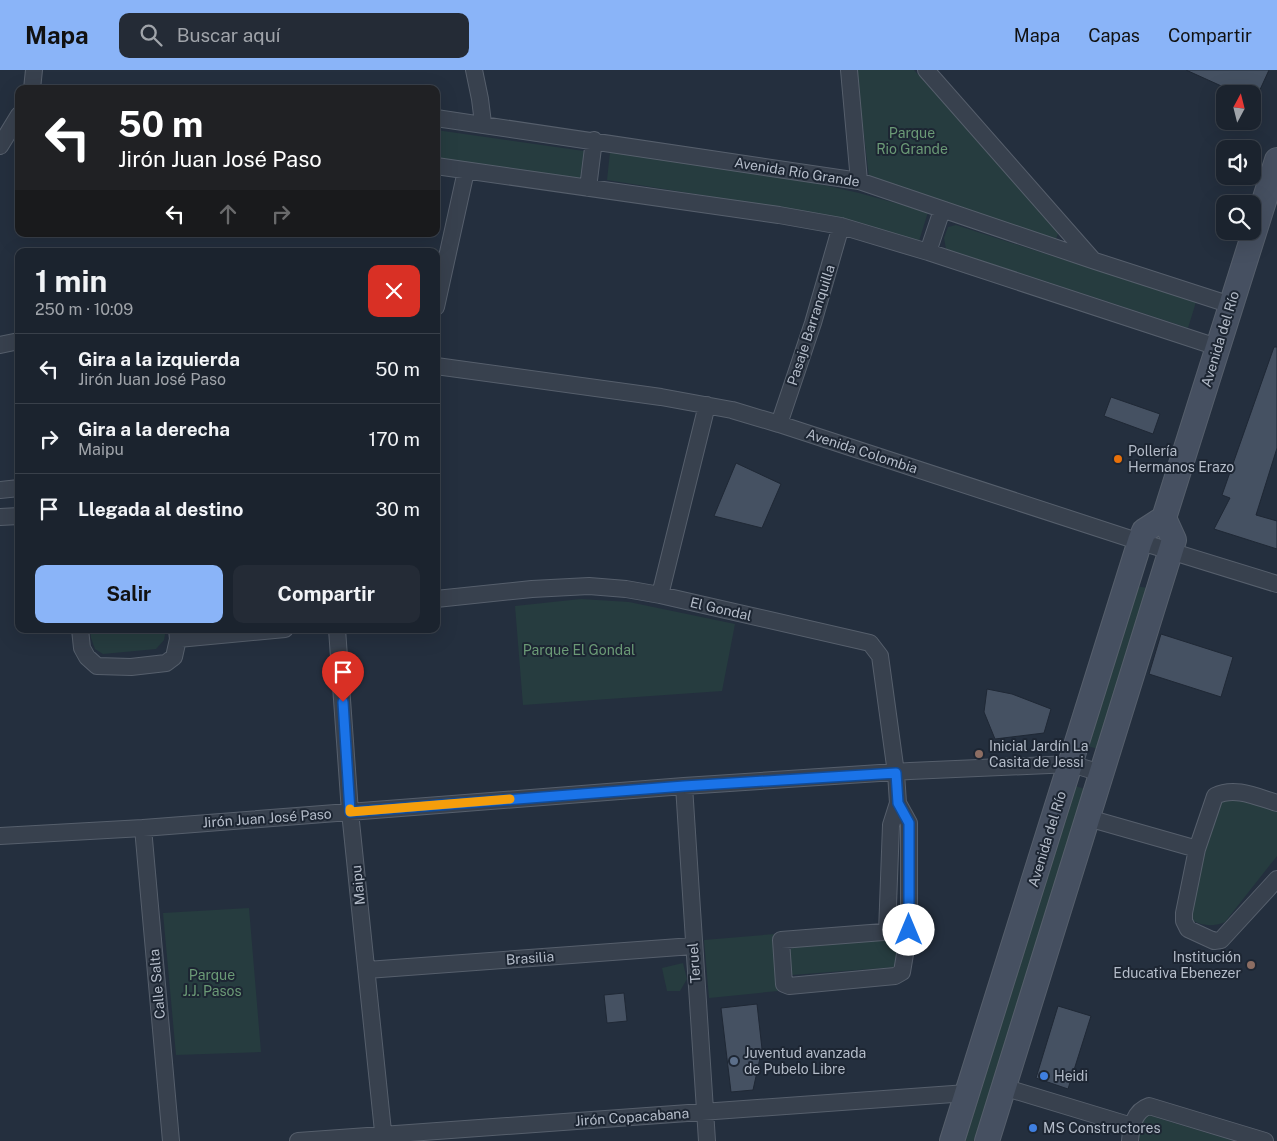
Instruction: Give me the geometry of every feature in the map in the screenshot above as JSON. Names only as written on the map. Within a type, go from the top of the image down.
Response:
[{"type":"main road","name":"Avenida del Río","points":[[952,1141],[1140,541],[1144,531],[1164,518],[1277,160]]},
{"type":"main road","points":[[987,1141],[1174,540],[1164,518]]},
{"type":"street","points":[[32,85],[34,70]]},
{"type":"street","points":[[474,70],[480,99],[482,123]]},
{"type":"street","points":[[849,70],[859,181]]},
{"type":"street","points":[[926,70],[1095,261]]},
{"type":"street","name":"Avenida Río Grande","points":[[440,118],[482,123],[859,181],[1231,305]]},
{"type":"street","points":[[0,146],[15,122]]},
{"type":"street","points":[[588,188],[594,140]]},
{"type":"street","points":[[440,167],[779,215],[841,226],[928,252],[1217,348]]},
{"type":"street","points":[[440,289],[466,171]]},
{"type":"street","points":[[928,252],[942,210]]},
{"type":"street","name":"Pasaje Barranquilla","points":[[779,424],[841,226]]},
{"type":"street","points":[[0,345],[15,342]]},
{"type":"street","name":"Avenida Colombia","points":[[440,367],[662,397],[707,405],[779,424],[1277,584]]},
{"type":"street","points":[[660,595],[707,405]]},
{"type":"street","points":[[0,490],[15,488]]},
{"type":"street","points":[[0,517],[15,516]]},
{"type":"street","name":"El Gondal","points":[[440,598],[589,586],[626,589],[660,595],[870,644],[880,656],[896,773],[898,803]]},
{"type":"street","points":[[80,633],[82,648],[87,658],[97,666],[131,667],[166,663],[174,657],[178,634],[199,633]]},
{"type":"street","name":"Maipu","points":[[338,633],[350,812],[384,1138]]},
{"type":"street","name":"Jirón Juan José Paso","points":[[0,836],[142,828],[684,786],[896,773],[1071,764],[1101,773]]},
{"type":"street","name":"Teruel","points":[[684,786],[707,1141]]},
{"type":"street","points":[[1277,803],[1247,793],[1224,792],[1215,796],[1197,849],[1184,913],[1184,921],[1188,929],[1214,941],[1221,940],[1277,878]]},
{"type":"street","points":[[898,803],[909,823],[909,930],[902,972],[895,976],[789,986],[784,984],[781,940],[909,930]]},
{"type":"street","points":[[887,932],[891,825],[898,803]]},
{"type":"street","points":[[1088,818],[1197,849]]},
{"type":"street","name":"Calle Salta","points":[[142,828],[171,1141]]},
{"type":"street","name":"Brasilia","points":[[367,970],[693,946]]},
{"type":"street","points":[[1003,1087],[1131,1134],[1137,1113],[1149,1106],[1265,1141]]},
{"type":"street","name":"Jirón Copacabana","points":[[298,1141],[384,1138],[967,1093]]},
{"type":"green space","name":"Parque Rio Grande","points":[[856,70],[914,70],[1059,231],[1056,239],[869,177]]},
{"type":"green space","points":[[440,131],[584,151],[580,180],[440,159]]},
{"type":"green space","points":[[610,152],[810,182],[928,212],[919,241],[832,216],[607,180]]},
{"type":"green space","points":[[956,225],[1196,302],[1188,328],[946,249],[944,238],[948,227]]},
{"type":"green space","points":[[1135,586],[1148,588],[1098,749],[1084,745]]},
{"type":"green space","name":"Parque El Gondal","points":[[581,599],[629,602],[735,624],[722,691],[523,705],[515,606]]},
{"type":"green space","points":[[90,633],[165,633],[164,640],[156,649],[103,654],[95,649]]},
{"type":"green space","points":[[1072,785],[1085,789],[978,1141],[962,1141]]},
{"type":"green space","points":[[1219,795],[1277,805],[1277,856],[1225,922],[1208,925],[1191,920],[1188,910]]},
{"type":"green space","name":"Parque J.J. Pasos","points":[[249,908],[261,1052],[176,1055],[163,913]]},
{"type":"green space","points":[[775,934],[778,991],[709,998],[704,940]]},
{"type":"green space","points":[[897,939],[900,942],[896,967],[792,975],[789,971],[789,951],[793,947]]},
{"type":"green space","points":[[683,963],[687,979],[680,991],[667,991],[662,968]]},
{"type":"green space","points":[[1148,1115],[1234,1141],[1140,1141],[1138,1133]]},
{"type":"building","points":[[1186,70],[1269,70],[1261,87],[1261,85],[1219,85]]},
{"type":"building","points":[[1274,347],[1277,347],[1277,448],[1256,515],[1277,521],[1277,549],[1214,529],[1230,498],[1222,495]]},
{"type":"building","points":[[1111,397],[1160,414],[1153,434],[1104,416]]},
{"type":"building","points":[[736,463],[781,484],[762,528],[714,516]]},
{"type":"building","points":[[1161,634],[1233,657],[1221,697],[1149,674]]},
{"type":"building","points":[[987,689],[1012,694],[1051,709],[1044,733],[995,739],[984,712]]},
{"type":"building","points":[[624,993],[627,1021],[607,1023],[604,995]]},
{"type":"building","points":[[757,1004],[762,1049],[753,1090],[731,1092],[721,1008]]},
{"type":"building","points":[[1058,1006],[1091,1016],[1068,1089],[1036,1078]]},
{"type":"slow traffic","points":[[350,809],[350,812],[510,799]]},
{"type":"place","name":"Pollería Hermanos Erazo","points":[[1118,459]]},
{"type":"place","name":"Inicial Jardín La Casita de Jessi","points":[[979,754]]},
{"type":"place","name":"Institución Educativa Ebenezer","points":[[1251,965]]},
{"type":"place","name":"Juventud avanzada de Pubelo Libre","points":[[734,1061]]},
{"type":"place","name":"Heidi","points":[[1044,1076]]},
{"type":"place","name":"MS Constructores","points":[[1033,1128]]},
{"type":"route","points":[[343,702],[350,812],[684,786],[896,773],[898,803],[909,823],[909,930]]}]
